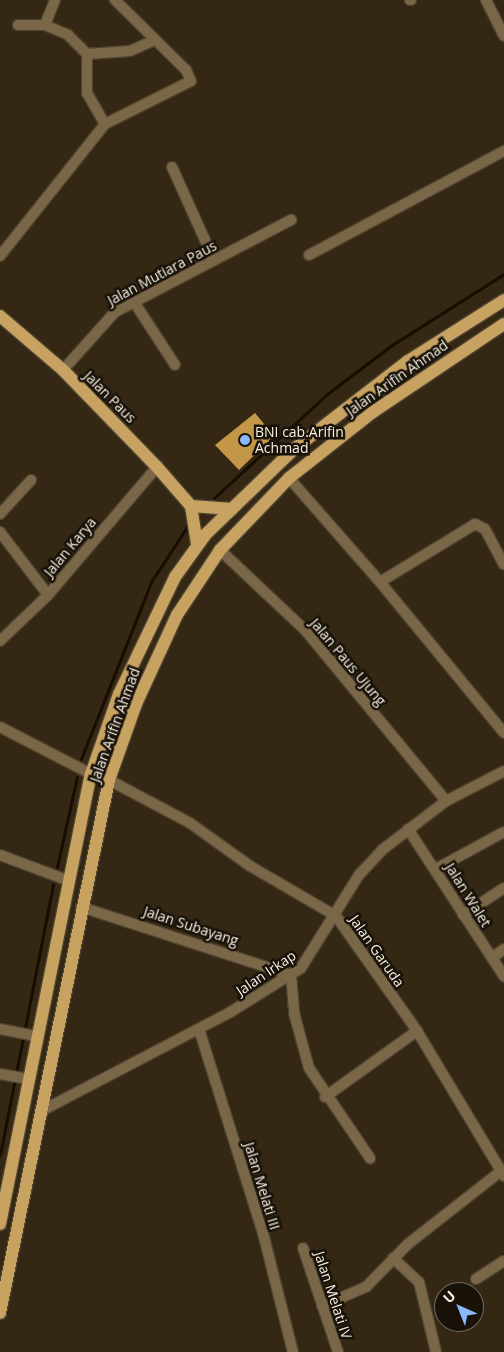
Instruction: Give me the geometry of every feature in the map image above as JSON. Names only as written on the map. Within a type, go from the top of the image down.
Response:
[{"type":"main road","name":"Jalan Arifin Ahmad","points":[[0,1224],[2,1201],[18,1143],[20,1077],[28,1034],[67,880],[91,774],[134,660],[175,577],[198,544],[232,509],[335,415],[454,331],[504,300]]},
{"type":"main road","name":"Jalan Paus","points":[[0,316],[62,370],[157,466],[190,506],[198,544]]},
{"type":"main road","name":"Jalan Arifin Ahmad","points":[[0,1313],[35,1146],[45,1109],[81,907],[109,780],[136,704],[177,615],[220,550],[289,478],[372,412],[504,324]]},
{"type":"main road","points":[[454,331],[465,349]]},
{"type":"main road","points":[[190,506],[232,509]]},
{"type":"main road","points":[[18,1143],[35,1146]]},
{"type":"street","points":[[45,25],[55,0]]},
{"type":"street","points":[[0,256],[105,124],[190,83],[186,70],[114,0]]},
{"type":"street","points":[[486,0],[504,36]]},
{"type":"street","points":[[18,26],[45,25],[68,35],[87,54],[88,92],[105,124]]},
{"type":"street","points":[[87,54],[130,51],[154,40]]},
{"type":"street","points":[[309,255],[504,151]]},
{"type":"street","points":[[172,167],[214,260]]},
{"type":"street","name":"Jalan Mutiara Paus","points":[[62,370],[107,318],[291,220]]},
{"type":"street","points":[[134,302],[175,365]]},
{"type":"street","name":"Jalan Karya","points":[[0,641],[48,595],[157,466]]},
{"type":"street","points":[[289,478],[370,576],[380,582],[504,733]]},
{"type":"street","points":[[0,514],[31,480]]},
{"type":"street","points":[[380,582],[475,524],[485,529],[504,564]]},
{"type":"street","points":[[0,532],[48,595]]},
{"type":"street","name":"Jalan Paus Ujung","points":[[220,550],[306,631],[446,801]]},
{"type":"street","points":[[0,727],[91,774]]},
{"type":"street","name":"Jalan Irkap","points":[[45,1109],[199,1029],[291,975],[307,962],[370,862],[408,829],[446,801],[504,771]]},
{"type":"street","name":"Jalan Garuda","points":[[109,780],[190,823],[250,866],[336,916],[417,1031],[503,1174]]},
{"type":"street","name":"Jalan Walet","points":[[408,829],[436,869],[504,976]]},
{"type":"street","points":[[436,869],[504,832]]},
{"type":"street","points":[[0,855],[67,880]]},
{"type":"street","points":[[464,915],[504,888]]},
{"type":"street","name":"Jalan Subayang","points":[[81,907],[291,975]]},
{"type":"street","points":[[492,958],[504,948]]},
{"type":"street","points":[[291,975],[299,1038],[326,1097],[370,1158]]},
{"type":"street","points":[[0,1029],[28,1034]]},
{"type":"street","name":"Jalan Melati III","points":[[199,1029],[265,1242],[293,1352]]},
{"type":"street","points":[[326,1097],[417,1031]]},
{"type":"street","points":[[0,1074],[20,1077]]},
{"type":"street","points":[[322,1306],[366,1287],[393,1258],[503,1174]]},
{"type":"street","name":"Jalan Melati IV","points":[[303,1248],[338,1352]]},
{"type":"street","points":[[393,1258],[419,1282],[436,1352]]},
{"type":"street","points":[[476,1279],[504,1261]]},
{"type":"building","name":"BNI cab.Arifin Achmad","points":[[255,413],[274,436],[239,470],[215,445]]},
{"type":"waterway","points":[[214,498],[327,394],[392,345],[504,274]]},
{"type":"waterway","points":[[81,759],[151,582],[187,527]]},
{"type":"waterway","points":[[57,867],[77,777]]},
{"type":"waterway","points":[[0,1155],[53,884]]},
{"type":"place","name":"BNI cab.Arifin Achmad","points":[[245,440]]}]
